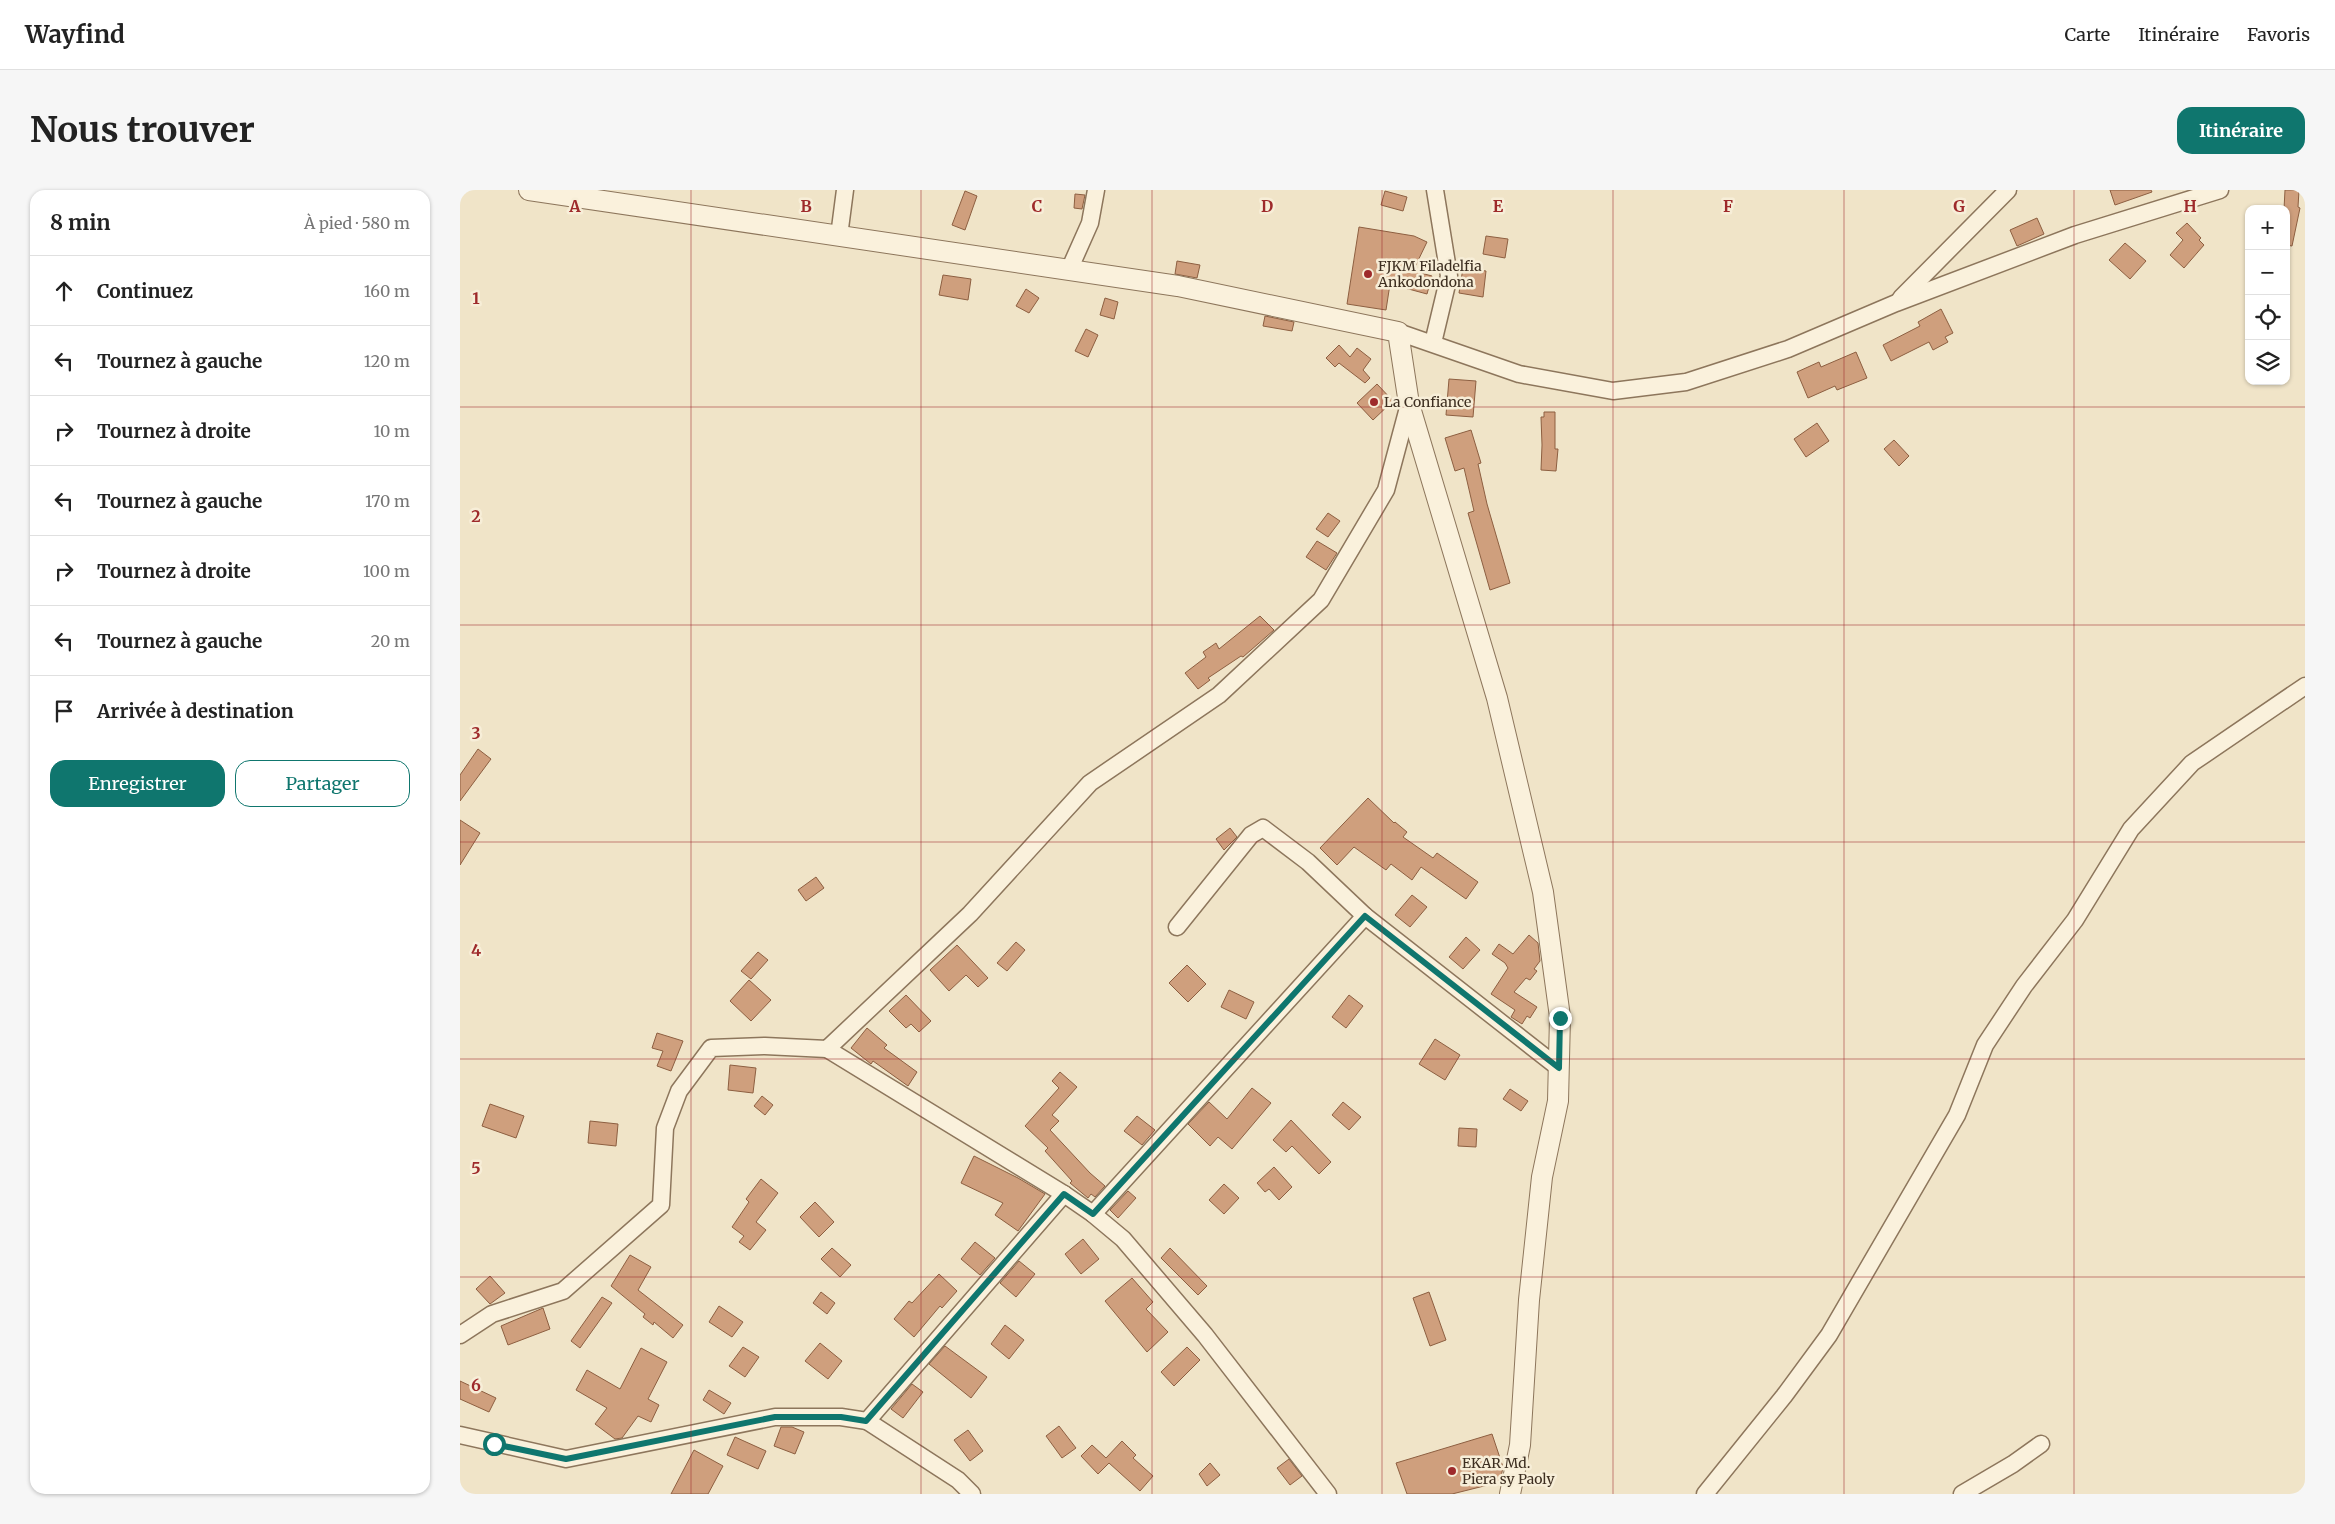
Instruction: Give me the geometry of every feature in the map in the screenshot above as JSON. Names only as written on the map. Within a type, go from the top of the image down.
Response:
[{"type":"street","points":[[529,190],[1070,268],[1178,286],[1398,332],[1519,374],[1614,391],[1686,382],[1788,350],[1896,304],[2075,235],[2220,190]]},
{"type":"street","points":[[839,236],[844,190]]},
{"type":"street","points":[[1070,268],[1090,223],[1096,190]]},
{"type":"street","points":[[1433,343],[1449,276],[1435,190]]},
{"type":"street","points":[[1896,304],[2008,190]]},
{"type":"street","points":[[1398,332],[1409,404],[1497,698],[1543,892],[1560,1018],[1558,1101],[1542,1177],[1529,1300],[1520,1445],[1510,1494]]},
{"type":"street","points":[[827,1049],[970,914],[1090,783],[1219,695],[1321,600],[1386,490],[1409,404]]},
{"type":"street","points":[[1705,1494],[1784,1396],[1829,1335],[1957,1115],[1985,1044],[2024,986],[2075,920],[2131,829],[2192,764],[2305,686]]},
{"type":"street","points":[[1177,926],[1251,835],[1262,828],[1308,862],[1365,916],[1559,1068]]},
{"type":"street","points":[[1093,1214],[1365,916]]},
{"type":"street","points":[[460,1334],[492,1314],[563,1291],[661,1204],[664,1128],[678,1091],[711,1048],[765,1046],[827,1049],[1064,1194],[1093,1214],[1123,1240],[1205,1336],[1328,1494]]},
{"type":"street","points":[[866,1421],[1064,1194]]},
{"type":"street","points":[[460,1435],[566,1459],[775,1417],[841,1417],[866,1421],[958,1480],[972,1494]]},
{"type":"street","points":[[1962,1494],[2013,1464],[2041,1444]]},
{"type":"building","points":[[2110,190],[2151,190],[2152,192],[2115,205]]},
{"type":"building","points":[[2285,190],[2299,190],[2298,207],[2300,208],[2292,246],[2290,246],[2290,205],[2284,205]]},
{"type":"building","points":[[965,191],[977,196],[965,230],[952,225]]},
{"type":"building","points":[[1385,191],[1407,197],[1403,211],[1381,205]]},
{"type":"building","points":[[1075,194],[1085,195],[1082,209],[1074,208]]},
{"type":"building","points":[[2037,218],[2044,234],[2017,246],[2010,230]]},
{"type":"building","points":[[2187,223],[2201,238],[2199,240],[2204,245],[2184,268],[2170,255],[2183,240],[2176,233]]},
{"type":"building","points":[[1359,227],[1414,236],[1427,242],[1413,271],[1432,276],[1427,294],[1390,284],[1386,310],[1347,304]]},
{"type":"building","points":[[1486,236],[1508,239],[1505,258],[1483,254]]},
{"type":"building","points":[[2125,243],[2146,261],[2130,279],[2109,260]]},
{"type":"building","points":[[1177,261],[1200,265],[1197,278],[1175,274]]},
{"type":"building","points":[[1463,268],[1486,271],[1483,297],[1459,293]]},
{"type":"building","points":[[943,275],[971,279],[968,300],[939,295]]},
{"type":"building","points":[[1026,289],[1039,298],[1029,313],[1016,306]]},
{"type":"building","points":[[1105,298],[1118,302],[1114,319],[1100,315]]},
{"type":"building","points":[[1941,309],[1953,333],[1945,337],[1948,342],[1933,350],[1929,342],[1891,361],[1883,345],[1920,326],[1918,322]]},
{"type":"building","points":[[1265,316],[1294,322],[1292,331],[1263,326]]},
{"type":"building","points":[[1086,329],[1098,335],[1088,357],[1075,351]]},
{"type":"building","points":[[1339,345],[1350,357],[1357,348],[1371,359],[1363,370],[1370,378],[1365,383],[1339,363],[1335,367],[1326,358]]},
{"type":"building","points":[[1856,352],[1867,378],[1837,390],[1835,386],[1808,398],[1797,372],[1819,362],[1821,367]]},
{"type":"building","points":[[1449,379],[1476,381],[1473,417],[1446,415]]},
{"type":"building","points":[[1377,384],[1393,401],[1373,420],[1357,403]]},
{"type":"building","points":[[1544,412],[1555,412],[1555,449],[1558,449],[1556,471],[1541,470],[1541,417],[1544,417]]},
{"type":"building","points":[[1817,423],[1829,441],[1806,457],[1794,439]]},
{"type":"building","points":[[1471,430],[1481,463],[1478,464],[1487,504],[1510,583],[1490,590],[1468,513],[1474,511],[1464,468],[1455,471],[1445,438]]},
{"type":"building","points":[[1894,440],[1909,456],[1899,466],[1884,449]]},
{"type":"building","points":[[1328,513],[1340,521],[1328,537],[1316,529]]},
{"type":"building","points":[[1317,541],[1337,553],[1326,570],[1306,557]]},
{"type":"building","points":[[1260,616],[1274,630],[1243,657],[1241,656],[1208,678],[1210,680],[1198,689],[1185,673],[1206,657],[1203,652],[1216,643],[1219,649]]},
{"type":"building","points":[[478,749],[491,759],[460,801],[460,775]]},
{"type":"building","points":[[1368,798],[1394,823],[1407,832],[1403,837],[1433,858],[1437,853],[1478,882],[1466,899],[1421,867],[1412,880],[1391,864],[1386,870],[1354,847],[1337,865],[1320,848]]},
{"type":"building","points":[[460,820],[480,833],[460,865]]},
{"type":"building","points":[[1230,828],[1237,837],[1224,850],[1216,839]]},
{"type":"building","points":[[816,877],[824,888],[806,901],[798,890]]},
{"type":"building","points":[[1412,895],[1427,907],[1410,927],[1395,915]]},
{"type":"building","points":[[1529,935],[1538,943],[1540,961],[1534,969],[1537,971],[1530,980],[1526,978],[1514,992],[1537,1007],[1530,1018],[1527,1016],[1522,1024],[1511,1017],[1515,1010],[1491,994],[1508,968],[1505,963],[1492,954],[1499,944],[1513,954]]},
{"type":"building","points":[[1466,937],[1480,950],[1463,969],[1449,957]]},
{"type":"building","points":[[1016,942],[1025,950],[1007,971],[997,963]]},
{"type":"building","points":[[957,945],[988,978],[978,987],[966,975],[949,991],[930,970]]},
{"type":"building","points":[[758,952],[768,960],[751,979],[741,971]]},
{"type":"building","points":[[1187,965],[1206,984],[1188,1002],[1169,983]]},
{"type":"building","points":[[749,980],[771,1000],[751,1021],[730,1001]]},
{"type":"building","points":[[1229,990],[1254,1002],[1246,1019],[1221,1007]]},
{"type":"building","points":[[906,995],[931,1021],[919,1032],[911,1024],[906,1028],[889,1011]]},
{"type":"building","points":[[1349,995],[1363,1006],[1346,1028],[1332,1017]]},
{"type":"building","points":[[867,1028],[887,1045],[884,1048],[917,1072],[908,1086],[873,1061],[871,1064],[851,1048]]},
{"type":"building","points":[[657,1033],[683,1041],[671,1071],[657,1066],[663,1051],[652,1048]]},
{"type":"building","points":[[1435,1039],[1460,1055],[1445,1080],[1419,1064]]},
{"type":"building","points":[[730,1065],[756,1068],[753,1093],[728,1090]]},
{"type":"building","points":[[1060,1072],[1077,1087],[1052,1115],[1059,1121],[1050,1130],[1090,1173],[1105,1186],[1095,1197],[1091,1194],[1088,1198],[1070,1183],[1072,1181],[1045,1151],[1048,1148],[1025,1126],[1059,1088],[1052,1081]]},
{"type":"building","points":[[1252,1088],[1271,1103],[1232,1149],[1218,1137],[1210,1146],[1188,1124],[1209,1102],[1227,1119]]},
{"type":"building","points":[[1510,1089],[1528,1101],[1521,1111],[1503,1099]]},
{"type":"building","points":[[762,1096],[773,1105],[765,1115],[754,1106]]},
{"type":"building","points":[[1343,1102],[1361,1117],[1349,1130],[1332,1115]]},
{"type":"building","points":[[490,1104],[524,1116],[516,1138],[482,1126]]},
{"type":"building","points":[[1137,1116],[1155,1130],[1142,1145],[1124,1131]]},
{"type":"building","points":[[1291,1120],[1331,1162],[1319,1174],[1292,1146],[1286,1152],[1273,1140]]},
{"type":"building","points":[[590,1121],[618,1124],[616,1146],[588,1143]]},
{"type":"building","points":[[1459,1128],[1477,1129],[1476,1147],[1458,1146]]},
{"type":"building","points":[[974,1156],[1045,1194],[1018,1231],[995,1215],[1003,1203],[961,1183]]},
{"type":"building","points":[[1274,1167],[1292,1187],[1279,1200],[1269,1189],[1265,1192],[1257,1183]]},
{"type":"building","points":[[761,1179],[778,1193],[756,1222],[766,1230],[750,1250],[739,1242],[744,1236],[732,1227],[749,1202],[746,1199]]},
{"type":"building","points":[[1224,1184],[1239,1198],[1224,1214],[1209,1200]]},
{"type":"building","points":[[1128,1191],[1136,1198],[1118,1218],[1110,1210]]},
{"type":"building","points":[[815,1202],[834,1222],[819,1237],[800,1217]]},
{"type":"building","points":[[1083,1239],[1099,1259],[1081,1274],[1065,1254]]},
{"type":"building","points":[[975,1242],[995,1258],[980,1275],[961,1259]]},
{"type":"building","points":[[832,1248],[851,1265],[840,1277],[821,1259]]},
{"type":"building","points":[[1170,1248],[1207,1286],[1198,1295],[1161,1258]]},
{"type":"building","points":[[630,1255],[651,1267],[638,1290],[683,1325],[673,1338],[654,1322],[653,1325],[643,1317],[645,1314],[611,1286]]},
{"type":"building","points":[[1019,1261],[1035,1274],[1016,1297],[1000,1283]]},
{"type":"building","points":[[939,1274],[957,1291],[942,1308],[940,1306],[914,1337],[894,1319],[909,1301],[912,1303]]},
{"type":"building","points":[[490,1276],[505,1293],[490,1304],[476,1289]]},
{"type":"building","points":[[1132,1278],[1153,1302],[1146,1309],[1168,1332],[1147,1352],[1105,1301]]},
{"type":"building","points":[[821,1292],[835,1303],[827,1314],[813,1303]]},
{"type":"building","points":[[1429,1292],[1446,1340],[1430,1346],[1413,1298]]},
{"type":"building","points":[[602,1297],[612,1303],[580,1348],[571,1341]]},
{"type":"building","points":[[719,1306],[743,1322],[732,1337],[709,1322]]},
{"type":"building","points":[[543,1308],[550,1329],[508,1345],[501,1326]]},
{"type":"building","points":[[1005,1325],[1024,1340],[1009,1359],[991,1344]]},
{"type":"building","points":[[820,1343],[842,1361],[828,1379],[805,1361]]},
{"type":"building","points":[[945,1346],[987,1377],[971,1398],[929,1364]]},
{"type":"building","points":[[743,1347],[759,1357],[745,1377],[729,1366]]},
{"type":"building","points":[[1187,1347],[1200,1360],[1174,1386],[1161,1372]]},
{"type":"building","points":[[641,1348],[667,1362],[648,1399],[659,1405],[651,1422],[638,1416],[622,1438],[615,1439],[595,1424],[607,1408],[576,1390],[587,1370],[620,1389]]},
{"type":"building","points":[[460,1381],[496,1398],[489,1412],[460,1399]]},
{"type":"building","points":[[912,1384],[923,1392],[903,1418],[891,1409]]},
{"type":"building","points":[[709,1390],[731,1403],[724,1414],[703,1400]]},
{"type":"building","points":[[1059,1426],[1076,1448],[1062,1458],[1046,1436]]},
{"type":"building","points":[[781,1427],[792,1427],[804,1432],[795,1454],[774,1446]]},
{"type":"building","points":[[968,1430],[983,1451],[970,1461],[954,1440]]},
{"type":"building","name":"EKAR Md. Piera sy Paoly","points":[[1492,1434],[1503,1467],[1500,1482],[1452,1494],[1407,1494],[1396,1463]]},
{"type":"building","points":[[735,1437],[766,1451],[758,1469],[727,1455]]},
{"type":"building","points":[[1122,1441],[1136,1455],[1133,1458],[1153,1476],[1140,1491],[1109,1463],[1098,1474],[1081,1456],[1092,1445],[1106,1458]]},
{"type":"building","points":[[694,1450],[723,1466],[708,1494],[671,1494]]},
{"type":"building","points":[[1289,1459],[1302,1476],[1290,1485],[1277,1468]]},
{"type":"building","points":[[1210,1463],[1220,1475],[1207,1486],[1199,1474]]},
{"type":"place","name":"FJKM Filadelfia Ankodondona","points":[[1368,274]]},
{"type":"place","name":"La Confiance","points":[[1374,402]]},
{"type":"place","name":"EKAR Md. Piera sy Paoly","points":[[1452,1471]]},
{"type":"route","points":[[494,1444],[566,1459],[775,1417],[841,1417],[866,1421],[1064,1194],[1093,1214],[1365,916],[1559,1068],[1560,1018]]}]
